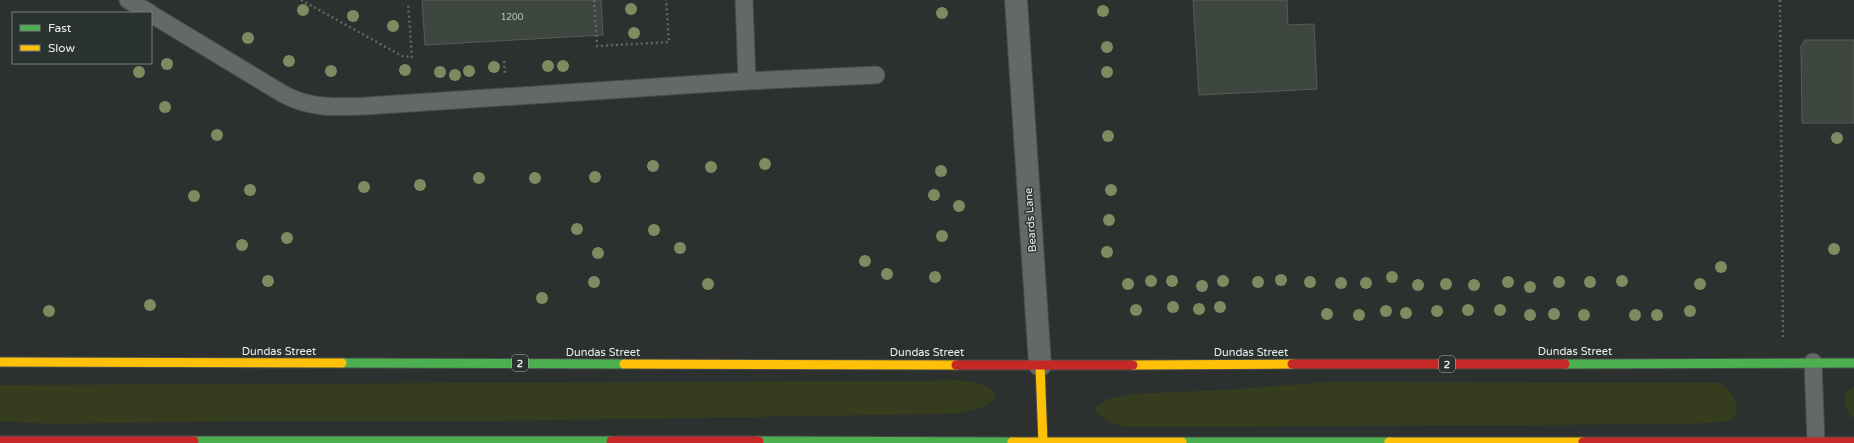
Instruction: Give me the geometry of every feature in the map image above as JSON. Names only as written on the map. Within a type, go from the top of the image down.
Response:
[{"type":"main road","name":"Dundas Street","points":[[0,362],[1040,365],[1854,363]]},
{"type":"main road","name":"Beards Lane","points":[[1040,365],[1043,442]]},
{"type":"main road","points":[[0,440],[1854,442]]},
{"type":"street","name":"Beards Lane","points":[[1016,0],[1040,365]]},
{"type":"lane","points":[[128,0],[148,12]]},
{"type":"lane","points":[[744,0],[747,81]]},
{"type":"lane","points":[[152,14],[283,94],[306,104],[319,106],[366,106],[747,81],[876,75]]},
{"type":"lane","points":[[1813,362],[1816,442]]},
{"type":"path","points":[[301,0],[402,56],[412,57],[408,3]]},
{"type":"path","points":[[594,0],[598,46],[669,42],[666,0]]},
{"type":"path","points":[[1780,0],[1783,363]]},
{"type":"green space","points":[[959,380],[982,384],[995,392],[995,397],[990,402],[976,409],[938,414],[495,421],[238,421],[49,424],[0,421],[0,385]]},
{"type":"green space","points":[[1330,382],[1720,383],[1732,394],[1737,405],[1737,411],[1733,419],[1727,421],[1693,424],[1127,427],[1110,423],[1096,413],[1096,407],[1108,399],[1132,394],[1224,390]]},
{"type":"green space","points":[[1854,386],[1854,418],[1848,413],[1845,400],[1846,393]]},
{"type":"building","points":[[422,0],[601,0],[603,35],[425,45]]},
{"type":"building","points":[[1193,0],[1287,0],[1288,25],[1314,24],[1317,89],[1199,95]]},
{"type":"building","points":[[1805,40],[1854,40],[1854,123],[1802,123],[1801,46]]},
{"type":"traffic: fast","points":[[342,363],[624,364]]},
{"type":"traffic: fast","points":[[1565,364],[1854,363]]},
{"type":"traffic: fast","points":[[194,441],[611,441]]},
{"type":"traffic: fast","points":[[759,441],[1012,442]]},
{"type":"traffic: fast","points":[[1182,442],[1389,442]]},
{"type":"traffic: slow","points":[[0,362],[342,363]]},
{"type":"traffic: slow","points":[[624,364],[956,365]]},
{"type":"traffic: slow","points":[[1133,365],[1292,364]]},
{"type":"traffic: slow","points":[[1040,365],[1043,443]]},
{"type":"traffic: slow","points":[[1012,442],[1182,442]]},
{"type":"traffic: slow","points":[[1389,442],[1583,442]]},
{"type":"traffic: jam","points":[[1292,364],[1565,364]]},
{"type":"traffic: jam","points":[[956,365],[1133,365]]},
{"type":"traffic: jam","points":[[0,441],[194,441]]},
{"type":"traffic: jam","points":[[611,441],[759,441]]},
{"type":"traffic: jam","points":[[1583,442],[1854,442]]}]
